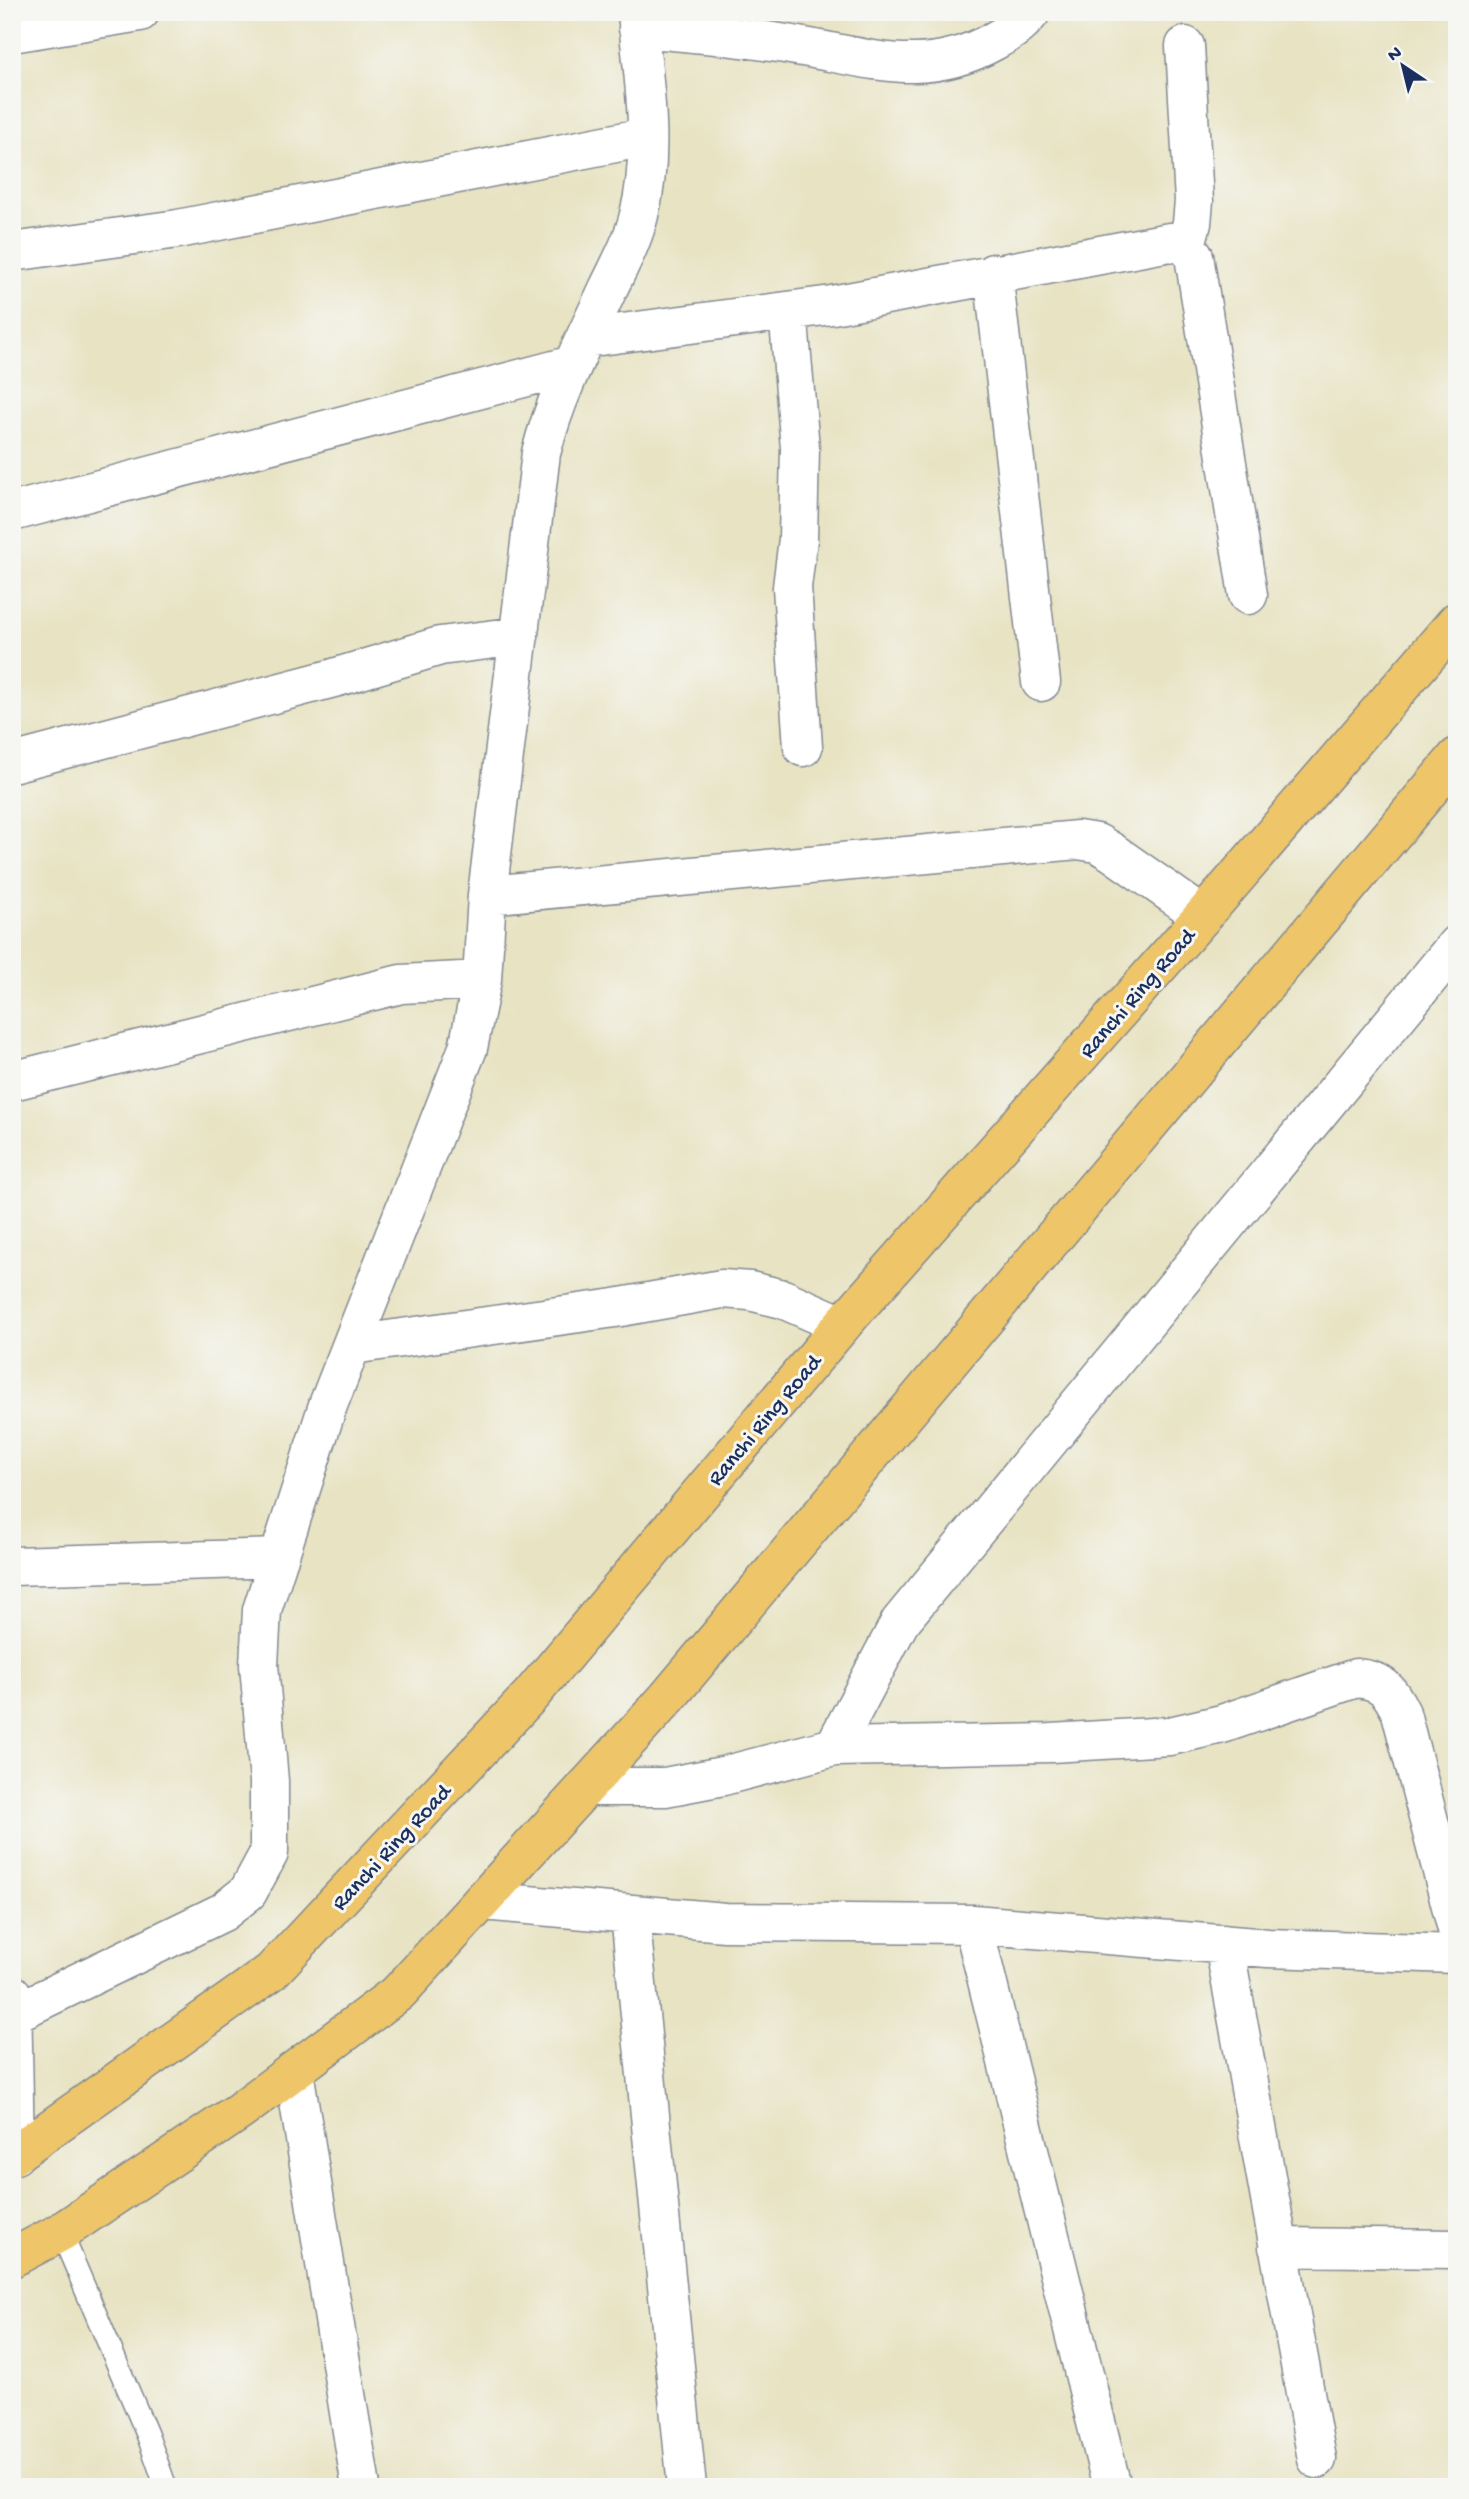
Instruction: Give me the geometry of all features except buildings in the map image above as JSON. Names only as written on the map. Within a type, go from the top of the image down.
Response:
[{"type":"main road","name":"Ranchi Ring Road","points":[[14,2155],[271,1972],[531,1695],[842,1325],[1203,916],[1457,621]]},
{"type":"main road","points":[[12,2258],[61,2232],[240,2111],[399,1992],[676,1688],[1452,775]]},
{"type":"street","points":[[12,33],[140,12]]},
{"type":"street","points":[[13,2014],[223,1912],[248,1892],[269,1853],[269,1781],[259,1665],[262,1610],[328,1405],[468,1048],[482,980],[486,895],[541,453],[552,410],[639,216],[646,171],[646,137],[638,20],[803,47],[864,61],[938,63],[958,59],[983,47],[1020,26],[1031,12]]},
{"type":"street","points":[[1185,46],[1194,201],[1186,244]]},
{"type":"street","points":[[12,252],[178,229],[646,137]]},
{"type":"street","points":[[12,512],[579,351],[1170,242],[1186,244],[1194,256],[1248,596]]},
{"type":"street","points":[[993,274],[1041,682]]},
{"type":"street","points":[[788,311],[800,449],[797,539],[792,587],[803,747]]},
{"type":"street","points":[[12,763],[334,678],[440,646],[519,636]]},
{"type":"street","points":[[486,895],[1078,840],[1097,843],[1112,852],[1203,916]]},
{"type":"street","points":[[834,1747],[900,1622],[1457,944]]},
{"type":"street","points":[[12,1081],[401,984],[482,980]]},
{"type":"street","points":[[352,1345],[615,1308],[722,1289],[750,1291],[783,1299],[842,1325]]},
{"type":"street","points":[[12,1566],[279,1558]]},
{"type":"street","points":[[586,1787],[665,1787],[723,1776],[834,1747],[1051,1743],[1170,1736],[1222,1724],[1356,1678],[1373,1679],[1385,1686],[1401,1713],[1457,1929]]},
{"type":"street","points":[[482,1901],[725,1922],[973,1924],[1224,1944],[1457,1954]]},
{"type":"street","points":[[630,1914],[687,2487]]},
{"type":"street","points":[[973,1924],[1112,2487]]},
{"type":"street","points":[[1224,1944],[1317,2459]]},
{"type":"street","points":[[12,1994],[14,2155]]},
{"type":"street","points":[[294,2071],[361,2487]]},
{"type":"street","points":[[1278,2247],[1457,2249]]},
{"type":"lane","points":[[61,2232],[147,2434],[166,2487]]}]
